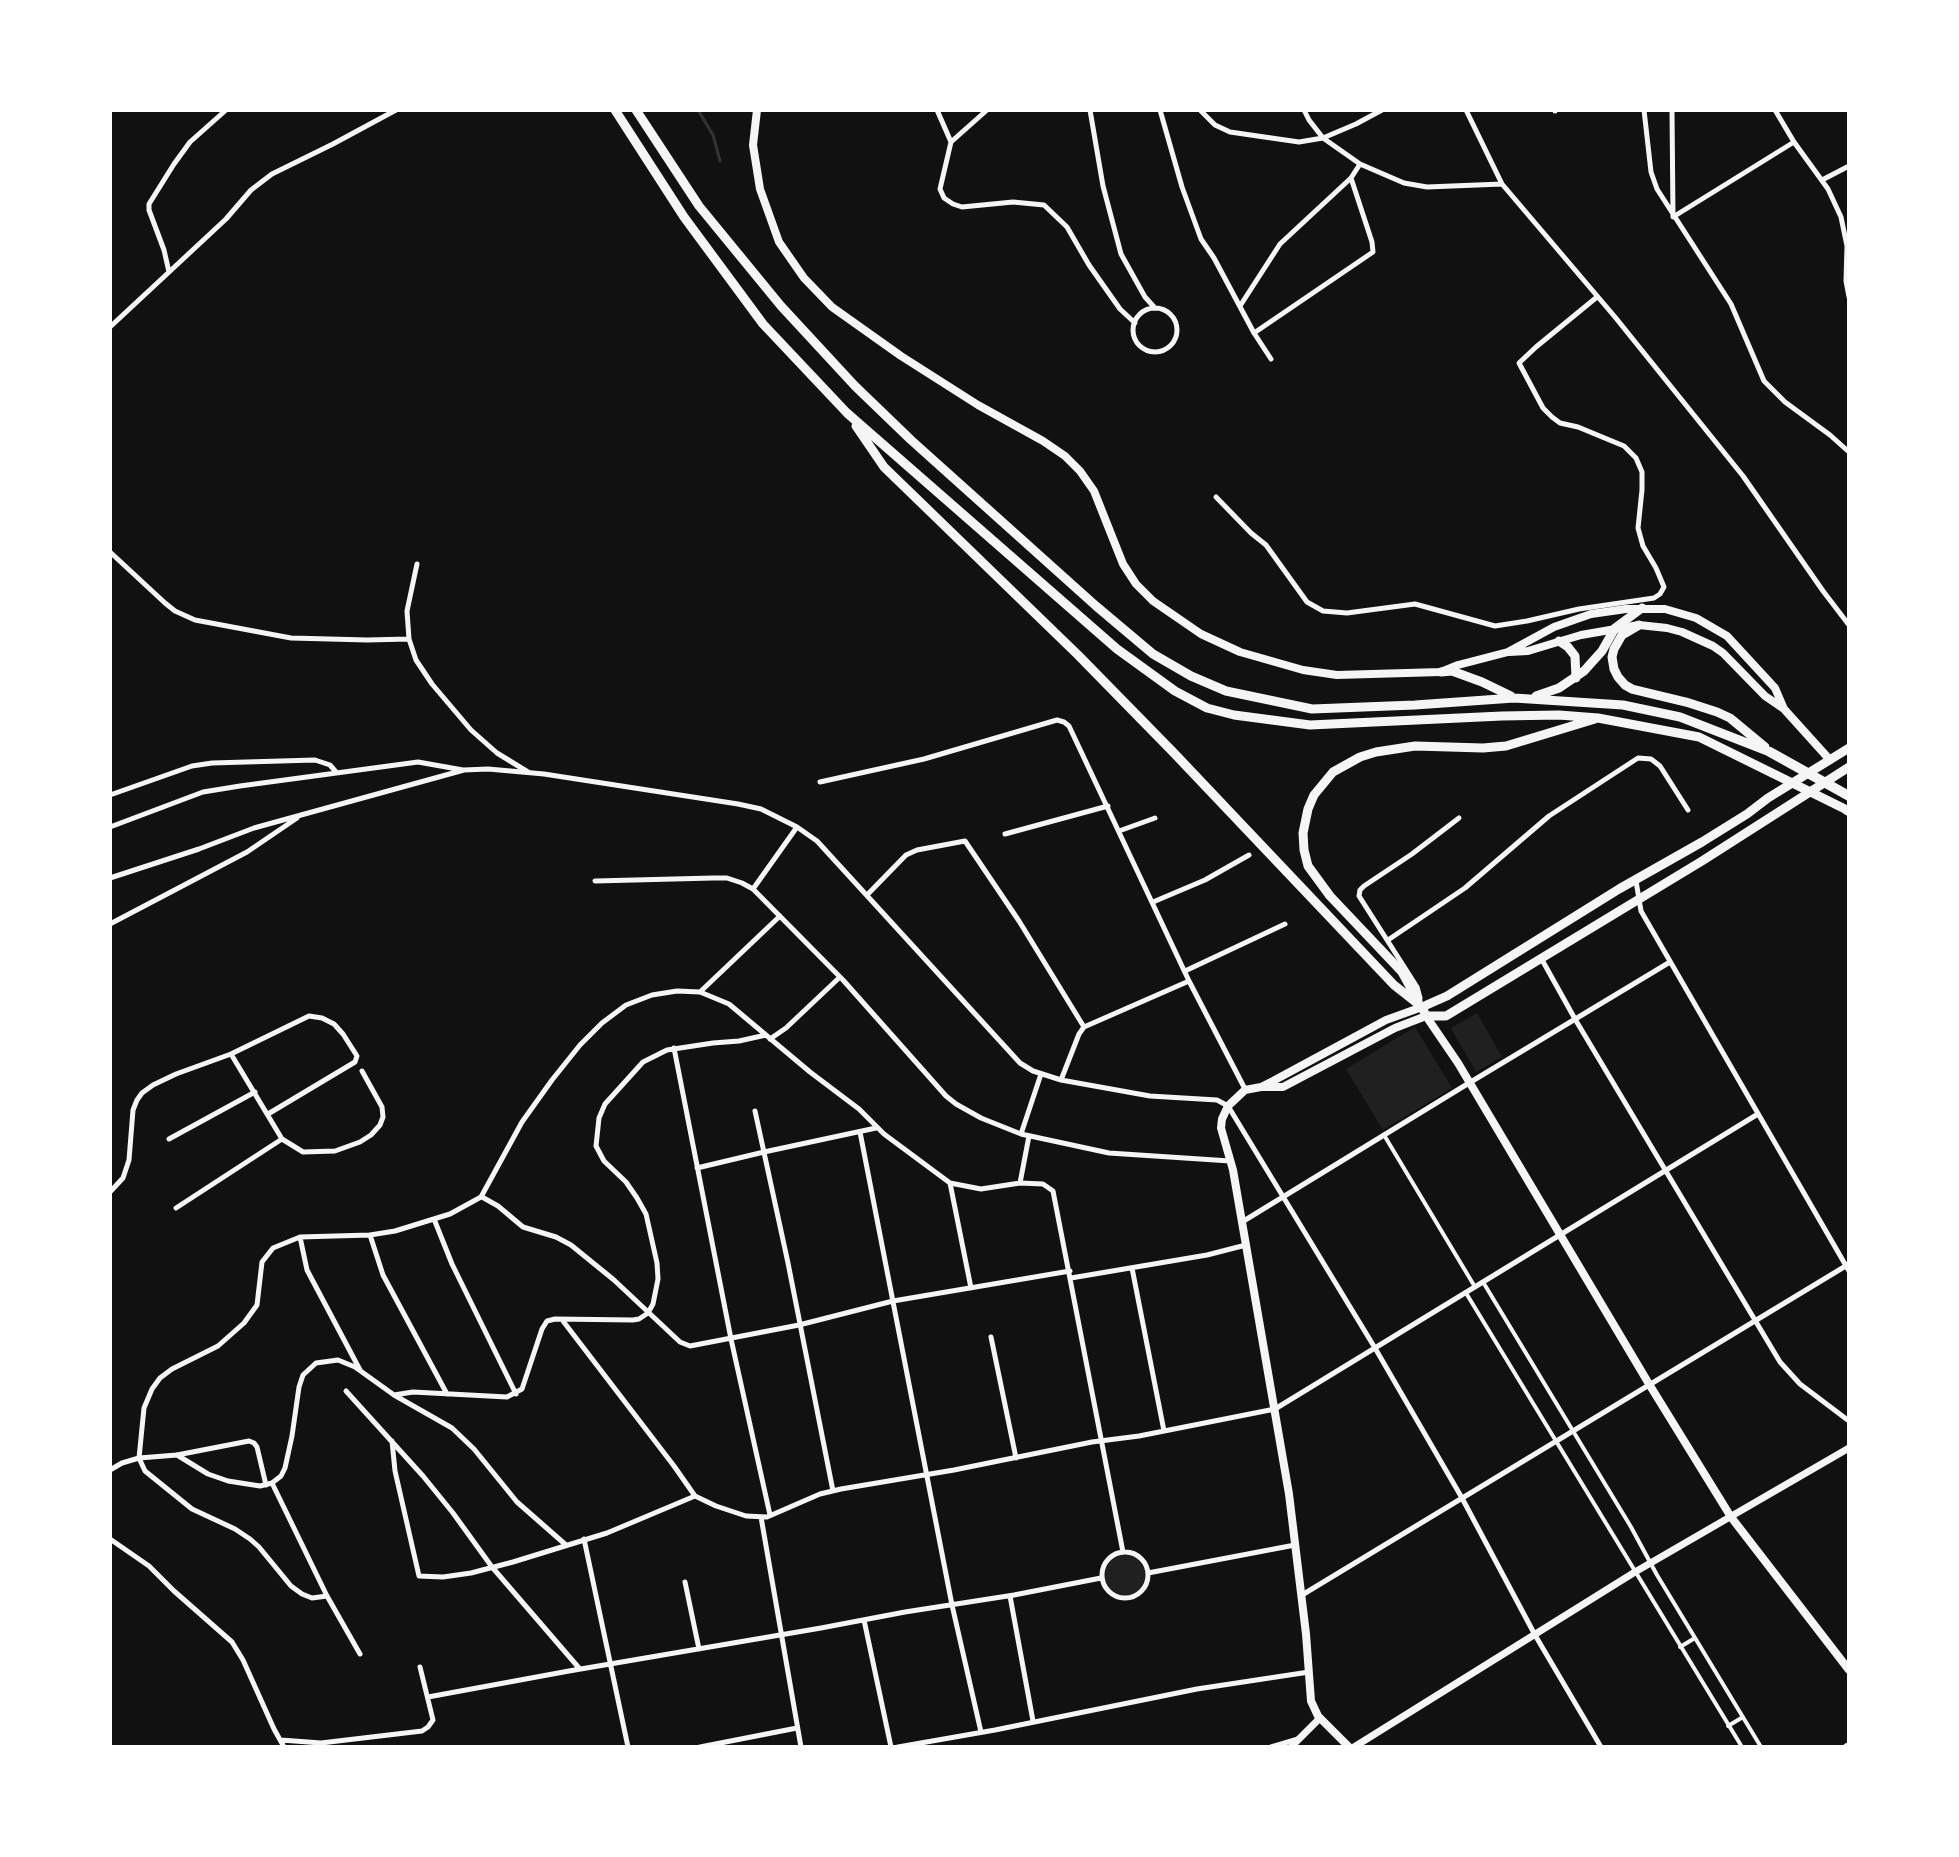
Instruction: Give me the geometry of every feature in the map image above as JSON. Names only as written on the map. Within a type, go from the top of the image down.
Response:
[{"type":"highway","points":[[1770,752],[1849,796]]},
{"type":"main road","points":[[615,110],[692,228],[763,324],[847,413],[1117,649],[1175,691],[1207,708],[1234,715],[1310,725],[1502,716],[1598,718],[1699,737],[1848,810]]},
{"type":"main road","points":[[636,110],[699,206],[824,354],[911,440],[1096,606],[1153,654],[1191,676],[1226,691],[1312,709],[1514,698],[1623,705],[1680,717],[1770,752]]},
{"type":"main road","points":[[757,110],[753,145],[760,189],[779,242],[804,278],[832,307],[901,356],[1065,456],[1094,491],[1123,564],[1136,584],[1153,601],[1201,634],[1240,652],[1303,670],[1337,675],[1452,671],[1514,698]]},
{"type":"main road","points":[[847,413],[884,467],[1078,655],[1394,985],[1424,1012]]},
{"type":"main road","points":[[1529,699],[1576,678],[1593,662],[1615,628],[1642,608]]},
{"type":"main road","points":[[1508,652],[1554,627],[1609,611],[1642,608],[1682,613],[1708,623],[1748,659],[1775,688],[1784,709],[1826,762]]},
{"type":"main road","points":[[1441,672],[1508,652],[1528,651],[1615,628],[1639,625],[1667,628],[1713,646],[1765,696],[1784,709]]},
{"type":"main road","points":[[1639,625],[1622,635],[1612,657],[1614,669],[1625,685],[1730,718],[1770,752]]},
{"type":"main road","points":[[1559,641],[1575,656],[1576,678]]},
{"type":"main road","points":[[1598,718],[1506,746],[1415,746],[1360,757],[1333,772],[1314,795],[1303,833],[1308,866],[1330,896],[1402,972],[1731,1517],[1849,1670]]},
{"type":"main road","points":[[1424,1012],[1849,748]]},
{"type":"main road","points":[[1351,1747],[1320,1718],[1311,1701],[1289,1494],[1242,1222],[1221,1128],[1228,1106],[1245,1090],[1261,1087],[1386,1020],[1424,1012],[1446,1016],[1639,900],[1849,767]]},
{"type":"street","points":[[169,272],[149,204],[190,142],[226,110]]},
{"type":"street","points":[[110,327],[236,208],[251,190],[272,174],[322,151],[396,110]]},
{"type":"street","points":[[937,110],[951,142]]},
{"type":"street","points":[[987,110],[951,142],[940,189],[944,198],[962,207],[1013,202],[1044,205],[1067,227],[1120,309],[1135,323]]},
{"type":"street","points":[[1090,110],[1103,186],[1121,254],[1145,297],[1155,308],[1169,313],[1177,326],[1177,334],[1170,346],[1157,352],[1143,348],[1135,337],[1135,323],[1142,313],[1155,308]]},
{"type":"street","points":[[1160,110],[1190,213],[1201,239],[1271,359]]},
{"type":"street","points":[[1200,110],[1215,125],[1230,132],[1299,142],[1323,138],[1382,110]]},
{"type":"street","points":[[1304,110],[1323,138],[1360,164],[1404,183],[1427,187],[1502,184]]},
{"type":"street","points":[[1466,110],[1502,184],[1743,476],[1849,625]]},
{"type":"street","points":[[1644,110],[1653,181],[1731,304],[1764,381],[1785,402],[1849,452]]},
{"type":"street","points":[[1672,110],[1673,217]]},
{"type":"street","points":[[1775,110],[1834,200],[1845,231],[1849,297]]},
{"type":"street","points":[[1673,217],[1794,142]]},
{"type":"street","points":[[1239,307],[1280,244],[1351,178],[1360,164]]},
{"type":"street","points":[[1822,180],[1849,166]]},
{"type":"street","points":[[1254,333],[1373,252],[1351,178]]},
{"type":"street","points":[[1216,497],[1266,545],[1307,602],[1323,611],[1347,613],[1415,604],[1495,626],[1654,598],[1664,587],[1643,546],[1638,528],[1642,472],[1636,458],[1624,446],[1560,423],[1552,417],[1543,408],[1519,363],[1597,297]]},
{"type":"street","points":[[110,552],[175,611],[195,620],[291,638],[409,639]]},
{"type":"street","points":[[417,564],[407,611],[409,639],[416,660],[471,730],[497,753],[529,773]]},
{"type":"street","points":[[820,782],[924,759],[1057,720],[1064,722],[1069,726],[1189,981],[1245,1090]]},
{"type":"street","points":[[1388,940],[1465,888],[1549,816],[1638,758],[1651,759],[1660,766],[1688,810]]},
{"type":"street","points":[[110,795],[192,766],[212,763],[315,760],[330,765],[336,773]]},
{"type":"street","points":[[110,827],[203,792],[418,762],[464,770],[529,773],[738,804],[761,809],[797,827],[817,841],[1020,1063],[1061,1080],[1150,1096],[1217,1100],[1228,1106],[1375,1348],[1601,1747]]},
{"type":"street","points":[[110,878],[233,835],[464,770]]},
{"type":"street","points":[[1005,834],[1108,806]]},
{"type":"street","points":[[110,924],[247,852],[302,815]]},
{"type":"street","points":[[1119,831],[1155,818]]},
{"type":"street","points":[[1424,1012],[1417,987],[1359,896],[1360,890],[1459,818]]},
{"type":"street","points":[[753,889],[797,827]]},
{"type":"street","points":[[867,895],[906,855],[965,841],[1084,1027]]},
{"type":"street","points":[[1153,902],[1205,880],[1249,855]]},
{"type":"street","points":[[595,881],[713,878],[735,881],[753,889],[840,977],[946,1096],[981,1118],[1021,1134],[1109,1153],[1230,1161]]},
{"type":"street","points":[[1301,1596],[1755,1320],[1848,1267],[1641,911],[1636,880]]},
{"type":"street","points":[[700,992],[780,916]]},
{"type":"street","points":[[1185,971],[1285,924]]},
{"type":"street","points":[[1541,958],[1780,1362],[1800,1384],[1849,1421]]},
{"type":"street","points":[[1242,1222],[1670,962]]},
{"type":"street","points":[[394,1395],[413,1392],[507,1397],[522,1389],[547,1321],[633,1320],[648,1313],[658,1279],[657,1263],[646,1214],[631,1187],[599,1154],[596,1146],[599,1118],[605,1104],[635,1069],[653,1056],[674,1048],[768,1037],[786,1028],[840,977]]},
{"type":"street","points":[[1061,1080],[1084,1027],[1189,981]]},
{"type":"street","points":[[327,1596],[312,1598],[302,1594],[291,1586],[250,1539],[192,1509],[143,1468],[139,1458],[144,1408],[152,1389],[172,1369],[218,1346],[244,1323],[257,1305],[259,1271],[265,1256],[273,1248],[300,1237],[370,1235],[395,1231],[450,1214],[481,1197],[522,1122],[580,1045],[626,1005],[677,991],[700,992],[729,1004],[859,1109],[877,1128],[950,1183],[981,1189],[1020,1183],[1043,1184],[1053,1191],[1123,1552]]},
{"type":"street","points":[[110,1192],[123,1178],[129,1160],[133,1110],[142,1093],[176,1074],[231,1054],[309,1016],[334,1024],[357,1056],[355,1062],[268,1114]]},
{"type":"street","points":[[674,1048],[731,1339],[770,1515]]},
{"type":"street","points":[[231,1054],[282,1139],[303,1152],[335,1151],[360,1142],[380,1125],[382,1107],[362,1071]]},
{"type":"street","points":[[1021,1134],[1041,1074]]},
{"type":"street","points":[[169,1139],[255,1092]]},
{"type":"street","points":[[755,1111],[833,1491]]},
{"type":"street","points":[[563,1321],[695,1496],[746,1516],[761,1517],[833,1491],[1275,1409],[1758,1114]]},
{"type":"street","points":[[697,1168],[877,1128]]},
{"type":"street","points":[[860,1132],[952,1605],[981,1732]]},
{"type":"street","points":[[1384,1135],[1475,1287]]},
{"type":"street","points":[[1020,1183],[1029,1136]]},
{"type":"street","points":[[176,1208],[282,1139]]},
{"type":"street","points":[[950,1183],[971,1288]]},
{"type":"street","points":[[481,1197],[498,1206],[523,1227],[571,1245],[686,1346],[799,1325],[893,1301],[1132,1268],[1246,1245]]},
{"type":"street","points":[[434,1219],[452,1264],[516,1394]]},
{"type":"street","points":[[370,1235],[383,1275],[448,1395]]},
{"type":"street","points":[[300,1237],[307,1270],[361,1371]]},
{"type":"street","points":[[1132,1268],[1164,1431]]},
{"type":"street","points":[[1483,1282],[1761,1747]]},
{"type":"street","points":[[1466,1293],[1742,1747]]},
{"type":"street","points":[[991,1337],[1016,1458]]},
{"type":"street","points":[[177,1455],[208,1474],[228,1481],[269,1484],[281,1476],[285,1468],[303,1375],[316,1363],[326,1360],[346,1362],[394,1395],[442,1420],[465,1438],[517,1502],[566,1545]]},
{"type":"street","points":[[346,1391],[453,1513],[492,1567],[580,1669]]},
{"type":"street","points":[[110,1470],[139,1458],[177,1455],[249,1441],[254,1443],[269,1484],[360,1654]]},
{"type":"street","points":[[392,1441],[395,1471],[419,1576],[471,1573],[535,1556],[607,1533],[695,1496]]},
{"type":"street","points":[[1351,1747],[1635,1572],[1849,1448]]},
{"type":"street","points":[[761,1517],[801,1747]]},
{"type":"street","points":[[110,1539],[149,1566],[232,1642],[284,1747]]},
{"type":"street","points":[[584,1539],[628,1747]]},
{"type":"street","points":[[1148,1573],[1295,1545]]},
{"type":"street","points":[[1123,1552],[1138,1556],[1148,1573],[1140,1593],[1123,1599],[1111,1595],[1101,1578],[1105,1562],[1114,1554],[1123,1552]]},
{"type":"street","points":[[428,1697],[1101,1578]]},
{"type":"street","points":[[685,1582],[699,1649]]},
{"type":"street","points":[[1010,1596],[1033,1721]]},
{"type":"street","points":[[864,1620],[891,1747]]},
{"type":"street","points":[[1680,1647],[1695,1638]]},
{"type":"street","points":[[280,1740],[321,1743],[422,1731],[433,1720],[420,1667]]},
{"type":"street","points":[[898,1747],[1197,1689],[1309,1672]]},
{"type":"street","points":[[1728,1726],[1743,1717]]},
{"type":"street","points":[[1291,1747],[1320,1718]]},
{"type":"street","points":[[700,1747],[797,1728]]},
{"type":"street","points":[[1271,1747],[1299,1739]]},
{"type":"shaded area","points":[[1477,1013],[1502,1057],[1476,1072],[1451,1028]]},
{"type":"shaded area","points":[[1415,1027],[1452,1088],[1383,1130],[1346,1069]]},
{"type":"shaded area","points":[[1125,1555],[1139,1561],[1145,1575],[1139,1589],[1125,1595],[1111,1589],[1105,1575],[1111,1561]]},
{"type":"waterway","points":[[698,110],[713,135],[720,161]]}]
